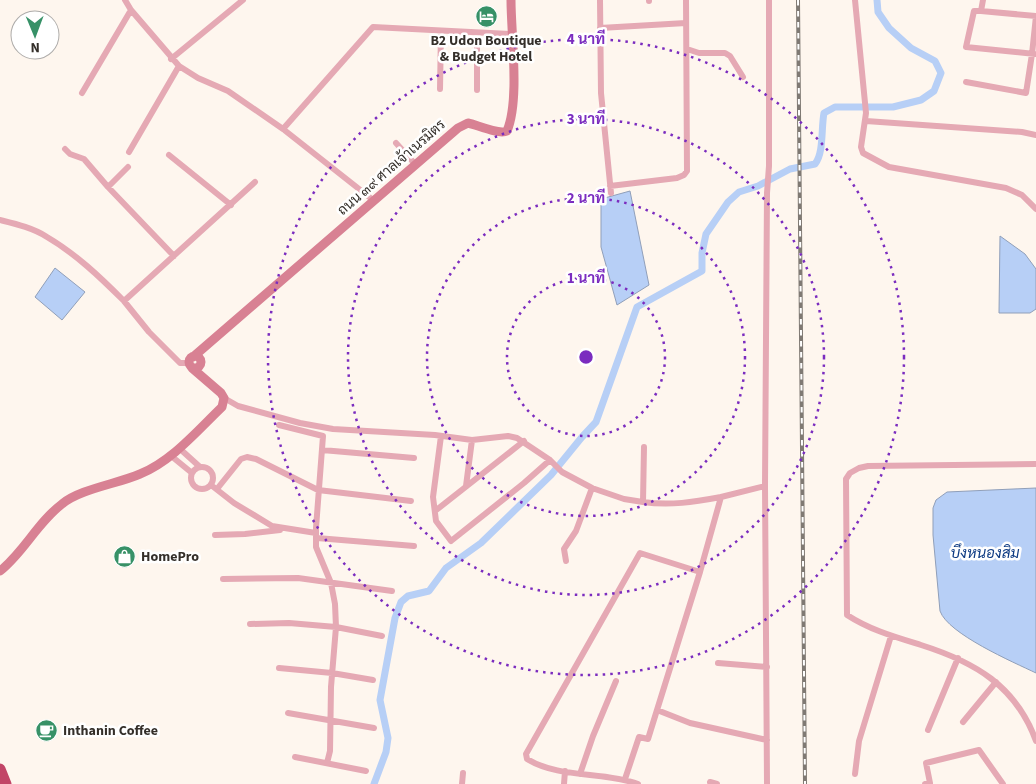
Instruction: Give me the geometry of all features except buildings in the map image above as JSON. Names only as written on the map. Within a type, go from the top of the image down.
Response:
[{"type":"highway","points":[[0,769],[6,784]]},
{"type":"main road","name":"ถนน ๓๙ ศาลเจ้าเนรมิตร","points":[[195,362],[204,346],[458,128],[468,123],[498,132],[507,131],[511,122],[512,103],[511,0]]},
{"type":"main road","points":[[0,571],[16,556],[43,522],[63,503],[84,492],[141,474],[160,464],[222,407],[224,398],[221,393],[206,378],[195,362]]},
{"type":"street","points":[[125,0],[131,10],[179,66],[198,78],[228,91],[283,129],[373,200]]},
{"type":"street","points":[[600,0],[602,93],[610,190],[677,178],[686,174],[686,0]]},
{"type":"street","points":[[767,784],[765,486],[769,0]]},
{"type":"street","points":[[855,0],[866,113],[861,147],[863,153],[889,167],[1006,188],[1022,195],[1036,209]]},
{"type":"street","points":[[981,11],[983,0]]},
{"type":"street","points":[[172,59],[238,1]]},
{"type":"street","points":[[82,93],[131,10]]},
{"type":"street","points":[[966,82],[1026,93],[1034,54],[1036,16],[974,11],[966,47],[1034,54]]},
{"type":"street","points":[[600,28],[686,24]]},
{"type":"street","points":[[283,129],[373,27],[512,34]]},
{"type":"street","points":[[440,89],[441,31]]},
{"type":"street","points":[[477,33],[477,90]]},
{"type":"street","points":[[686,49],[699,52],[725,53],[730,56],[743,77]]},
{"type":"street","points":[[129,152],[179,66]]},
{"type":"street","points":[[866,121],[1022,132],[1036,135]]},
{"type":"street","points":[[396,143],[415,164]]},
{"type":"street","points":[[65,148],[73,155],[84,159],[174,256]]},
{"type":"street","points":[[169,155],[231,204]]},
{"type":"street","points":[[108,187],[128,167]]},
{"type":"street","points":[[124,300],[255,182]]},
{"type":"street","points":[[0,220],[22,225],[46,236],[96,274],[124,300],[149,332],[180,363],[195,362]]},
{"type":"street","points":[[224,398],[238,406],[300,423],[333,429],[441,436],[472,440],[508,436],[524,441],[560,470],[592,488],[624,499],[657,504],[681,503],[721,497],[765,486]]},
{"type":"street","points":[[279,425],[323,436],[318,490],[316,548],[331,583],[335,604],[336,627],[332,673],[332,721],[330,751],[327,763]]},
{"type":"street","points":[[441,436],[433,497],[436,521],[451,541],[551,461]]},
{"type":"street","points":[[466,486],[472,440]]},
{"type":"street","points":[[435,511],[524,441]]},
{"type":"street","points":[[643,502],[644,446]]},
{"type":"street","points":[[179,448],[200,467]]},
{"type":"street","points":[[322,450],[414,458]]},
{"type":"street","points":[[170,455],[192,473]]},
{"type":"street","points":[[192,473],[192,482],[196,487],[214,487],[241,459],[247,457],[256,459],[318,490],[411,501]]},
{"type":"street","points":[[1036,464],[868,466],[850,473],[846,479],[847,615],[857,622],[891,636],[958,658],[992,678],[1018,705],[1036,741]]},
{"type":"street","points":[[192,473],[200,467],[207,467],[212,472],[214,487]]},
{"type":"street","points":[[214,487],[272,526],[316,535],[414,546]]},
{"type":"street","points":[[566,561],[564,549],[576,531],[592,488]]},
{"type":"street","points":[[626,779],[639,737],[648,739],[709,544],[721,497]]},
{"type":"street","points":[[215,535],[289,529]]},
{"type":"street","points":[[638,784],[626,779],[580,774],[539,766],[527,759],[526,754],[640,553],[700,572]]},
{"type":"street","points":[[223,579],[298,578],[392,591]]},
{"type":"street","points":[[250,624],[289,623],[336,627],[382,636]]},
{"type":"street","points":[[855,774],[859,741],[891,636]]},
{"type":"street","points":[[928,730],[958,658]]},
{"type":"street","points":[[718,663],[767,667]]},
{"type":"street","points":[[279,668],[332,673],[373,680]]},
{"type":"street","points":[[580,774],[593,736],[616,681]]},
{"type":"street","points":[[963,722],[996,682]]},
{"type":"street","points":[[657,710],[690,723],[767,740]]},
{"type":"street","points":[[288,714],[374,728]]},
{"type":"street","points":[[925,784],[930,783],[926,763],[979,750],[1003,784]]},
{"type":"street","points":[[295,757],[366,771]]},
{"type":"street","points":[[564,784],[565,771]]},
{"type":"street","points":[[462,784],[463,773]]},
{"type":"water","points":[[630,191],[649,285],[617,305],[601,247],[601,199]]},
{"type":"water","points":[[1000,236],[1025,254],[1036,269],[1036,309],[1030,313],[999,313]]},
{"type":"water","points":[[55,268],[85,292],[62,320],[35,297]]},
{"type":"water","name":"บึงหนองสิม","points":[[1036,488],[1036,673],[968,638],[945,620],[940,611],[933,535],[933,508],[936,500],[947,492]]},
{"type":"waterway","points":[[374,784],[386,752],[388,738],[380,700],[395,618],[401,602],[408,596],[429,591],[446,568],[481,543],[551,475],[596,422],[637,307],[702,271],[702,253],[706,234],[728,202],[739,192],[758,186],[790,169],[815,164],[820,154],[824,113],[835,107],[893,107],[921,100],[934,91],[941,73],[935,61],[911,48],[889,28],[878,12],[877,0]]},
{"type":"railway","points":[[798,0],[805,784]]},
{"type":"place","name":"B2 Udon Boutique & Budget Hotel","points":[[486,17]]},
{"type":"place","name":"HomePro","points":[[125,556]]},
{"type":"place","name":"Inthanin Coffee","points":[[47,730]]}]
